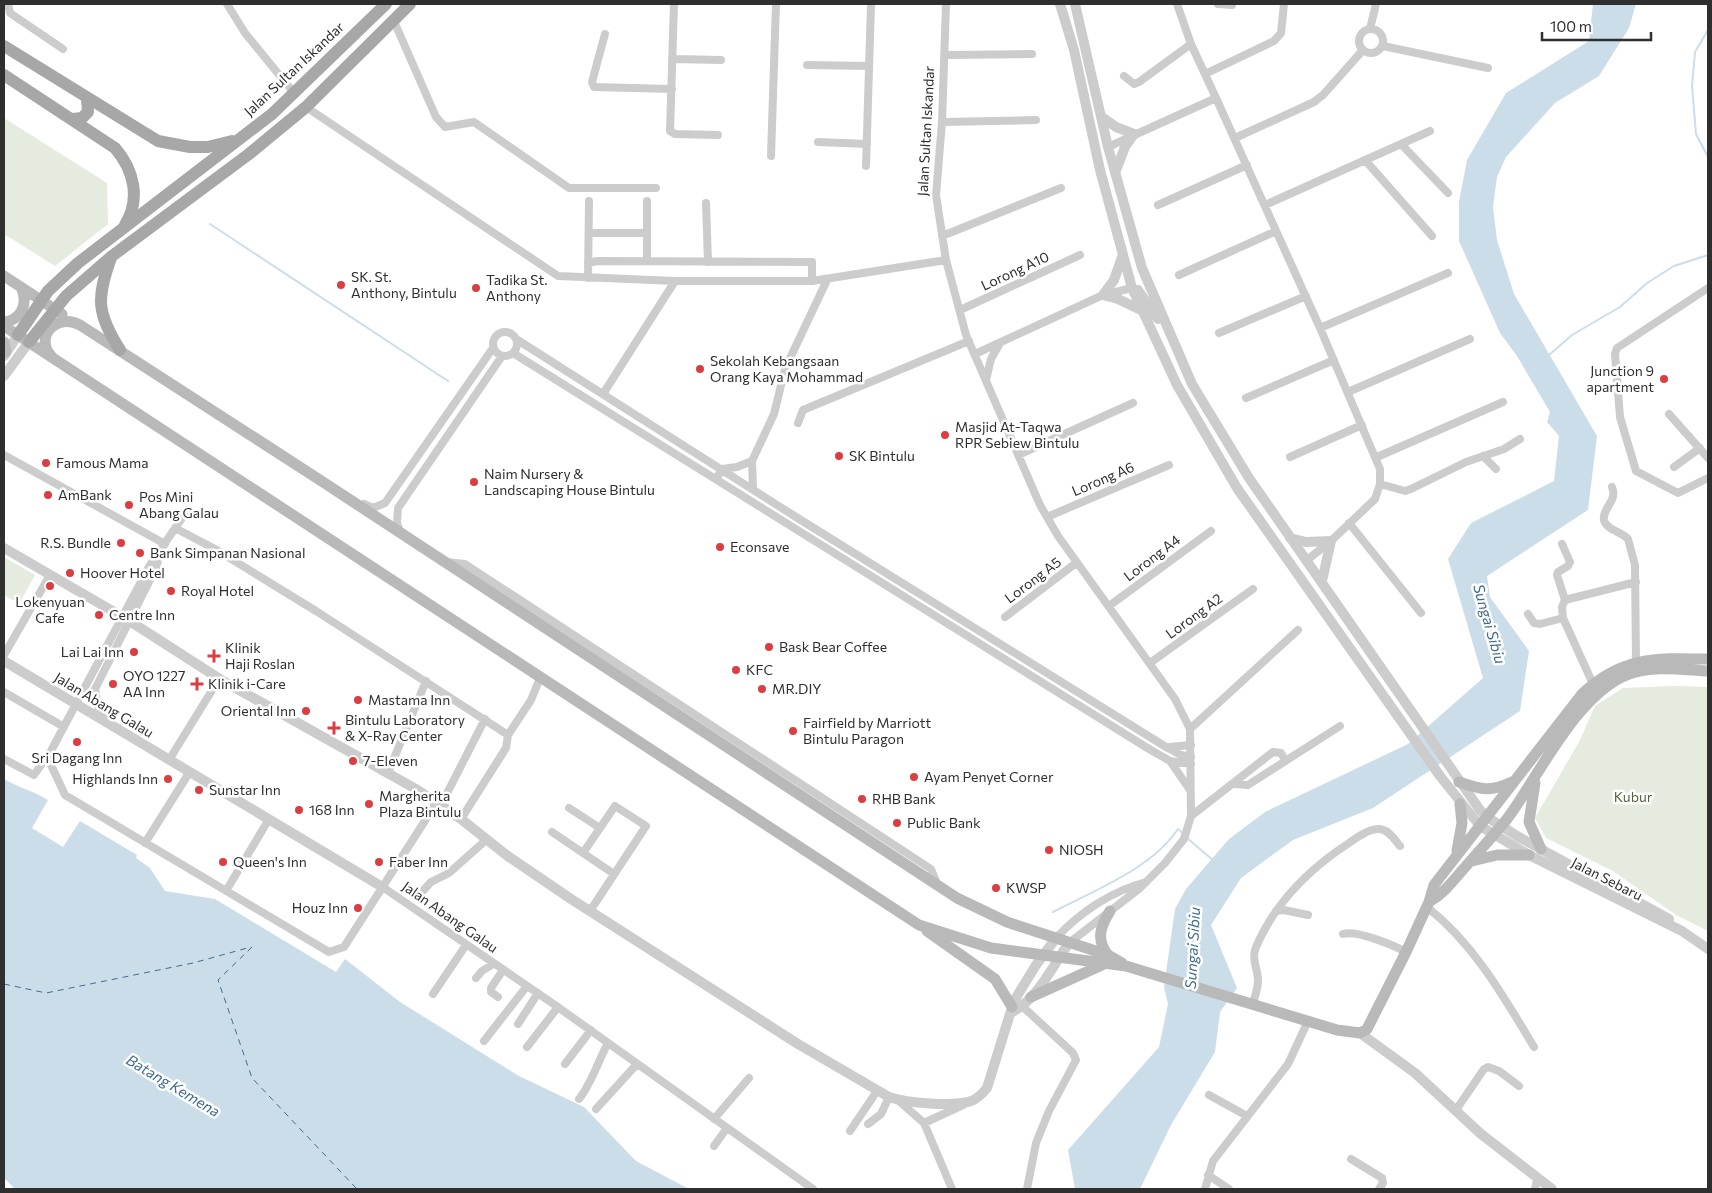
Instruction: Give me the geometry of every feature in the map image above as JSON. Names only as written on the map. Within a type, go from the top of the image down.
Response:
[{"type":"main road","points":[[29,342],[54,309],[112,256],[249,154],[306,106],[410,4]]},
{"type":"main road","name":"Jalan Sultan Iskandar","points":[[4,46],[87,99],[158,141],[171,145],[208,147],[240,139],[294,93],[382,5]]},
{"type":"main road","points":[[4,75],[115,148],[129,168],[134,182],[134,206],[123,229]]},
{"type":"main road","points":[[73,119],[82,118],[88,112],[87,99]]},
{"type":"main road","points":[[18,335],[48,290],[78,263],[240,139]]},
{"type":"main road","points":[[112,256],[102,286],[100,299],[106,327],[120,350]]},
{"type":"main road","points":[[4,276],[400,532],[958,898],[1007,922],[1056,938],[1108,960],[1337,1030],[1360,1033],[1367,1029],[1428,905],[1434,885],[1574,703],[1593,684],[1617,668],[1657,658],[1708,659]]},
{"type":"main road","points":[[4,322],[16,318],[22,310],[25,299],[22,289]]},
{"type":"main road","points":[[53,358],[45,347],[46,333],[55,323],[68,320],[74,322]]},
{"type":"main road","points":[[4,326],[919,925],[995,979],[1015,1008]]},
{"type":"main road","points":[[1428,905],[1446,889],[1494,835],[1582,709],[1600,690],[1630,674],[1658,669],[1708,671]]},
{"type":"main road","points":[[1537,776],[1529,822],[1541,849]]},
{"type":"main road","points":[[1459,782],[1478,788],[1496,790],[1516,780]]},
{"type":"main road","points":[[1455,857],[1461,836],[1460,804]]},
{"type":"main road","points":[[1470,862],[1496,855],[1529,855]]},
{"type":"main road","points":[[1108,960],[1100,935],[1102,924],[1110,911]]},
{"type":"main road","points":[[919,925],[991,948],[1108,960]]},
{"type":"main road","points":[[1031,997],[1108,960]]},
{"type":"street","points":[[8,4],[10,13],[63,49]]},
{"type":"street","points":[[227,4],[245,33],[294,93]]},
{"type":"street","points":[[674,4],[671,132],[718,135]]},
{"type":"street","points":[[771,156],[776,4]]},
{"type":"street","points":[[866,166],[871,4]]},
{"type":"street","name":"Jalan Sultan Iskandar","points":[[946,4],[946,55],[936,195],[946,260],[969,341],[1046,517],[1076,563],[1175,699],[1190,729]]},
{"type":"street","points":[[1060,4],[1074,50],[1100,170],[1122,256],[1132,288],[1177,385],[1237,488],[1460,804],[1483,822]]},
{"type":"street","points":[[1076,4],[1108,147],[1142,268],[1163,320],[1204,405],[1290,538],[1448,765],[1483,822]]},
{"type":"street","points":[[1177,4],[1191,44],[1306,296],[1377,457],[1380,469],[1380,484],[1375,499],[1331,541],[1307,560],[1295,559],[1280,547]]},
{"type":"street","points":[[1218,4],[1232,5]]},
{"type":"street","points":[[1205,74],[1274,41],[1281,33],[1284,4]]},
{"type":"street","points":[[1370,29],[1376,4]]},
{"type":"street","points":[[393,19],[436,117],[445,127],[474,122],[569,188],[656,188]]},
{"type":"street","points":[[1383,46],[1381,34],[1370,29],[1362,32],[1359,43],[1363,50],[1374,53],[1383,46],[1488,68]]},
{"type":"street","points":[[605,34],[592,82],[594,88],[672,89]]},
{"type":"street","points":[[1124,76],[1134,84],[1139,82],[1191,44]]},
{"type":"street","points":[[1234,138],[1314,102],[1323,95],[1363,50]]},
{"type":"street","points":[[946,55],[1032,54]]},
{"type":"street","points":[[672,59],[721,60]]},
{"type":"street","points":[[808,65],[869,66]]},
{"type":"street","points":[[1100,170],[1102,157],[1108,147],[1216,98]]},
{"type":"street","points":[[306,106],[554,274],[563,277],[675,281],[812,281],[946,260]]},
{"type":"street","points":[[1102,117],[1116,127],[1134,134]]},
{"type":"street","points":[[942,122],[1036,120]]},
{"type":"street","points":[[1265,205],[1430,131]]},
{"type":"street","points":[[1115,173],[1125,147],[1134,134]]},
{"type":"street","points":[[818,142],[867,144]]},
{"type":"street","points":[[1401,144],[1448,193]]},
{"type":"street","points":[[1365,160],[1432,236]]},
{"type":"street","points":[[1158,205],[1247,165]]},
{"type":"street","points":[[942,236],[1061,188]]},
{"type":"street","points":[[588,278],[589,201]]},
{"type":"street","points":[[647,201],[647,261]]},
{"type":"street","points":[[706,203],[708,262]]},
{"type":"street","points":[[1179,275],[1276,231]]},
{"type":"street","points":[[589,233],[647,233]]},
{"type":"street","name":"Lorong A10","points":[[960,310],[1080,255]]},
{"type":"street","points":[[1103,295],[1114,280],[1122,256]]},
{"type":"street","points":[[588,263],[597,261],[812,262],[812,281]]},
{"type":"street","points":[[1320,328],[1448,273]]},
{"type":"street","points":[[794,528],[794,521],[754,490],[752,461],[774,414],[785,369],[827,280]]},
{"type":"street","points":[[603,394],[675,281]]},
{"type":"street","points":[[975,354],[1103,295],[1132,288],[1142,294],[1154,315],[1163,320]]},
{"type":"street","points":[[1708,288],[1617,348],[1616,354],[1620,417],[1636,471],[1678,492],[1708,478]]},
{"type":"street","points":[[1103,295],[1118,299],[1143,311]]},
{"type":"street","points":[[1219,333],[1306,296]]},
{"type":"street","points":[[323,482],[332,483],[371,508],[385,503],[493,348],[494,340],[499,334],[507,332],[754,490],[1191,761]]},
{"type":"street","points":[[5,350],[18,335]]},
{"type":"street","points":[[400,532],[397,523],[398,508],[502,356],[513,353],[517,347],[516,339]]},
{"type":"street","points":[[1348,392],[1470,340]]},
{"type":"street","points":[[798,423],[803,410],[969,341]]},
{"type":"street","points":[[4,376],[29,342]]},
{"type":"street","points":[[986,380],[991,359],[1000,343]]},
{"type":"street","points":[[493,348],[502,356]]},
{"type":"street","points":[[513,353],[1170,761],[1190,792]]},
{"type":"street","points":[[1246,398],[1334,360]]},
{"type":"street","points":[[1377,457],[1503,402]]},
{"type":"street","points":[[1018,454],[1134,403]]},
{"type":"street","points":[[1669,414],[1708,458]]},
{"type":"street","points":[[1290,458],[1362,425]]},
{"type":"street","points":[[1380,484],[1405,491],[1483,456],[1504,449],[1520,440]]},
{"type":"street","points":[[1674,467],[1700,448]]},
{"type":"street","points":[[4,455],[165,544]]},
{"type":"street","points":[[1483,456],[1496,469]]},
{"type":"street","points":[[722,469],[737,467],[752,461]]},
{"type":"street","name":"Lorong A6","points":[[1046,517],[1169,465]]},
{"type":"street","points":[[716,480],[722,469]]},
{"type":"street","points":[[1612,487],[1614,497],[1604,515],[1604,521],[1606,526],[1628,539],[1635,565],[1636,662]]},
{"type":"street","points":[[111,726],[98,707],[95,690],[150,564],[184,515]]},
{"type":"street","points":[[1349,523],[1421,613]]},
{"type":"street","points":[[175,528],[215,549],[426,681],[508,735]]},
{"type":"street","name":"Lorong A4","points":[[1109,606],[1211,531]]},
{"type":"street","points":[[1290,538],[1306,542],[1331,541]]},
{"type":"street","points":[[1322,582],[1331,541]]},
{"type":"street","points":[[1562,544],[1570,562],[1557,575],[1565,600],[1562,607],[1563,618],[1593,684]]},
{"type":"street","points":[[4,548],[125,618],[220,679],[439,803],[486,840],[590,911],[877,1092],[894,1099],[924,1122],[952,1189]]},
{"type":"street","name":"Lorong A5","points":[[1005,617],[1076,563]]},
{"type":"street","points":[[4,655],[50,575]]},
{"type":"street","points":[[1565,600],[1636,582]]},
{"type":"street","name":"Lorong A2","points":[[1150,663],[1253,589]]},
{"type":"street","points":[[1528,614],[1534,623],[1540,624],[1563,618]]},
{"type":"street","points":[[4,759],[34,775],[52,749],[125,618]]},
{"type":"street","points":[[1015,1008],[1031,997],[1069,943],[1146,882],[1165,863],[1184,838],[1191,816],[1190,729],[1298,630]]},
{"type":"street","name":"Jalan Abang Galau","points":[[4,661],[384,888],[591,1030],[813,1189]]},
{"type":"street","points":[[461,819],[506,748],[508,735],[531,700],[540,678]]},
{"type":"street","points":[[169,760],[220,679]]},
{"type":"street","points":[[388,773],[426,681]]},
{"type":"street","points":[[4,692],[64,727]]},
{"type":"street","points":[[52,749],[51,765],[65,795],[329,952],[333,952],[344,947],[384,888],[439,803],[485,719]]},
{"type":"street","points":[[1234,784],[1243,786],[1256,780],[1340,726]]},
{"type":"street","points":[[1166,747],[1177,748],[1191,744]]},
{"type":"street","points":[[1191,816],[1273,752],[1281,753],[1285,760]]},
{"type":"street","points":[[1170,761],[1191,761]]},
{"type":"street","points":[[1249,770],[1256,780]]},
{"type":"street","points":[[145,843],[189,773]]},
{"type":"street","points":[[583,853],[615,806],[646,826],[590,911]]},
{"type":"street","points":[[569,808],[600,828]]},
{"type":"street","points":[[226,891],[269,819]]},
{"type":"street","name":"Jalan Sebaru","points":[[1483,822],[1501,826],[1644,904],[1708,942]]},
{"type":"street","name":"Jalan Sebaru","points":[[1483,822],[1494,835],[1529,855],[1682,931],[1708,949]]},
{"type":"street","points":[[1253,1003],[1258,982],[1254,956],[1276,911],[1292,890],[1329,856],[1363,834],[1379,828],[1387,831],[1400,846]]},
{"type":"street","points":[[552,832],[614,874]]},
{"type":"street","points":[[420,894],[431,882],[449,873],[486,840]]},
{"type":"street","points":[[924,1122],[972,1101],[987,1088],[1015,1008],[1044,954],[1056,938],[1073,920],[1096,905],[1131,886],[1146,882]]},
{"type":"street","points":[[1428,905],[1487,971],[1534,1047]]},
{"type":"street","points":[[1276,911],[1284,910],[1308,915]]},
{"type":"street","points":[[1343,934],[1351,933],[1387,943],[1406,952]]},
{"type":"street","points":[[433,994],[466,945]]},
{"type":"street","points":[[476,978],[482,971],[493,964]]},
{"type":"street","points":[[498,997],[492,992],[491,988],[503,970]]},
{"type":"street","points":[[484,1041],[527,986]]},
{"type":"street","points":[[518,1024],[538,993]]},
{"type":"street","points":[[527,1046],[558,1007]]},
{"type":"street","points":[[1015,1008],[1073,1053],[1076,1060],[1049,1111],[1036,1144],[1027,1189]]},
{"type":"street","points":[[1205,1189],[1208,1174],[1218,1153],[1288,1064],[1308,1021]]},
{"type":"street","points":[[565,1064],[591,1030]]},
{"type":"street","points":[[1360,1033],[1415,1073],[1536,1184],[1552,1189]]},
{"type":"street","points":[[580,1099],[589,1086],[597,1062],[608,1043]]},
{"type":"street","points":[[596,1109],[638,1064]]},
{"type":"street","points":[[1456,1110],[1484,1069],[1488,1067],[1499,1071],[1519,1086]]},
{"type":"street","points":[[714,1118],[749,1078]]},
{"type":"street","points":[[850,1131],[877,1092]]},
{"type":"street","points":[[1209,1095],[1247,1116]]},
{"type":"street","points":[[894,1099],[938,1103],[972,1101]]},
{"type":"street","points":[[868,1124],[881,1114],[894,1099]]},
{"type":"street","points":[[714,1146],[727,1128]]},
{"type":"street","points":[[1351,1158],[1382,1178],[1383,1183],[1379,1189]]},
{"type":"street","points":[[1208,1174],[1229,1189]]},
{"type":"green space","points":[[4,118],[107,183],[108,224],[55,266],[4,234]]},
{"type":"green space","points":[[4,557],[35,575],[19,604],[4,595]]},
{"type":"green space","name":"Kubur","points":[[1708,687],[1708,931],[1676,915],[1613,871],[1546,838],[1535,818],[1579,742],[1595,706],[1623,688]]},
{"type":"water","name":"Sungai Sibiu","points":[[1593,4],[1636,4],[1629,28],[1599,76],[1555,103],[1506,157],[1497,177],[1493,207],[1497,240],[1514,294],[1597,436],[1588,510],[1487,576],[1490,597],[1529,651],[1520,711],[1373,808],[1293,840],[1241,878],[1211,925],[1237,988],[1220,1012],[1215,1052],[1171,1125],[1140,1189],[1075,1189],[1068,1150],[1159,1047],[1168,1004],[1164,987],[1175,909],[1186,889],[1229,839],[1265,812],[1408,744],[1483,678],[1448,559],[1471,523],[1554,481],[1559,436],[1547,422],[1550,412],[1517,356],[1500,333],[1459,241],[1459,202],[1467,160],[1506,93],[1589,41]]},
{"type":"water","name":"Batang Kemena","points":[[4,779],[48,800],[32,828],[63,847],[80,821],[137,855],[136,858],[150,868],[165,891],[215,899],[336,972],[345,959],[400,1002],[519,1076],[584,1107],[636,1161],[689,1189],[15,1189],[4,1178]]},
{"type":"waterway","points":[[1708,30],[1695,52],[1692,86],[1696,134],[1708,157]]},
{"type":"waterway","points":[[210,224],[448,381]]},
{"type":"waterway","points":[[1549,355],[1572,335],[1620,307],[1647,283],[1674,266],[1708,255]]},
{"type":"waterway","points":[[1053,912],[1104,887],[1138,867],[1167,843],[1178,829],[1184,834]]},
{"type":"waterway","points":[[1187,838],[1214,861]]},
{"type":"ferry route","points":[[4,984],[46,993],[193,963],[251,947]]},
{"type":"ferry route","points":[[252,947],[218,980],[252,1078],[357,1189]]},
{"type":"place","name":"SK. St. Anthony, Bintulu","points":[[341,285]]},
{"type":"place","name":"Tadika St. Anthony","points":[[476,288]]},
{"type":"place","name":"Sekolah Kebangsaan Orang Kaya Mohammad","points":[[700,369]]},
{"type":"place","name":"Junction 9 apartment","points":[[1664,379]]},
{"type":"place","name":"Masjid At-Taqwa RPR Sebiew Bintulu","points":[[945,435]]},
{"type":"place","name":"SK Bintulu","points":[[839,456]]},
{"type":"place","name":"Famous Mama","points":[[46,463]]},
{"type":"place","name":"Naim Nursery & Landscaping House Bintulu","points":[[474,482]]},
{"type":"place","name":"AmBank","points":[[48,495]]},
{"type":"place","name":"Pos Mini Abang Galau","points":[[129,505]]},
{"type":"place","name":"R.S. Bundle","points":[[121,543]]},
{"type":"place","name":"Econsave","points":[[720,547]]},
{"type":"place","name":"Bank Simpanan Nasional","points":[[140,553]]},
{"type":"place","name":"Hoover Hotel","points":[[70,573]]},
{"type":"place","name":"Lokenyuan Cafe","points":[[50,586]]},
{"type":"place","name":"Royal Hotel","points":[[171,591]]},
{"type":"place","name":"Centre Inn","points":[[99,615]]},
{"type":"place","name":"Bask Bear Coffee","points":[[769,647]]},
{"type":"place","name":"Lai Lai Inn","points":[[134,652]]},
{"type":"place","name":"Klinik Haji Roslan","points":[[214,656]]},
{"type":"place","name":"KFC","points":[[736,670]]},
{"type":"place","name":"OYO 1227 AA Inn","points":[[113,684]]},
{"type":"place","name":"Klinik i-Care","points":[[197,684]]},
{"type":"place","name":"MR.DIY","points":[[762,689]]},
{"type":"place","name":"Mastama Inn","points":[[358,700]]},
{"type":"place","name":"Oriental Inn","points":[[306,711]]},
{"type":"place","name":"Bintulu Laboratory & X-Ray Center","points":[[334,728]]},
{"type":"place","name":"Fairfield by Marriott Bintulu Paragon","points":[[793,731]]},
{"type":"place","name":"Sri Dagang Inn","points":[[77,742]]},
{"type":"place","name":"7-Eleven","points":[[353,761]]},
{"type":"place","name":"Ayam Penyet Corner","points":[[914,777]]},
{"type":"place","name":"Highlands Inn","points":[[168,779]]},
{"type":"place","name":"Sunstar Inn","points":[[199,790]]},
{"type":"place","name":"RHB Bank","points":[[862,799]]},
{"type":"place","name":"Margherita Plaza Bintulu","points":[[369,804]]},
{"type":"place","name":"168 Inn","points":[[299,810]]},
{"type":"place","name":"Public Bank","points":[[897,823]]},
{"type":"place","name":"NIOSH","points":[[1049,850]]},
{"type":"place","name":"Queen's Inn","points":[[223,862]]},
{"type":"place","name":"Faber Inn","points":[[379,862]]},
{"type":"place","name":"KWSP","points":[[996,888]]},
{"type":"place","name":"Houz Inn","points":[[358,908]]}]
